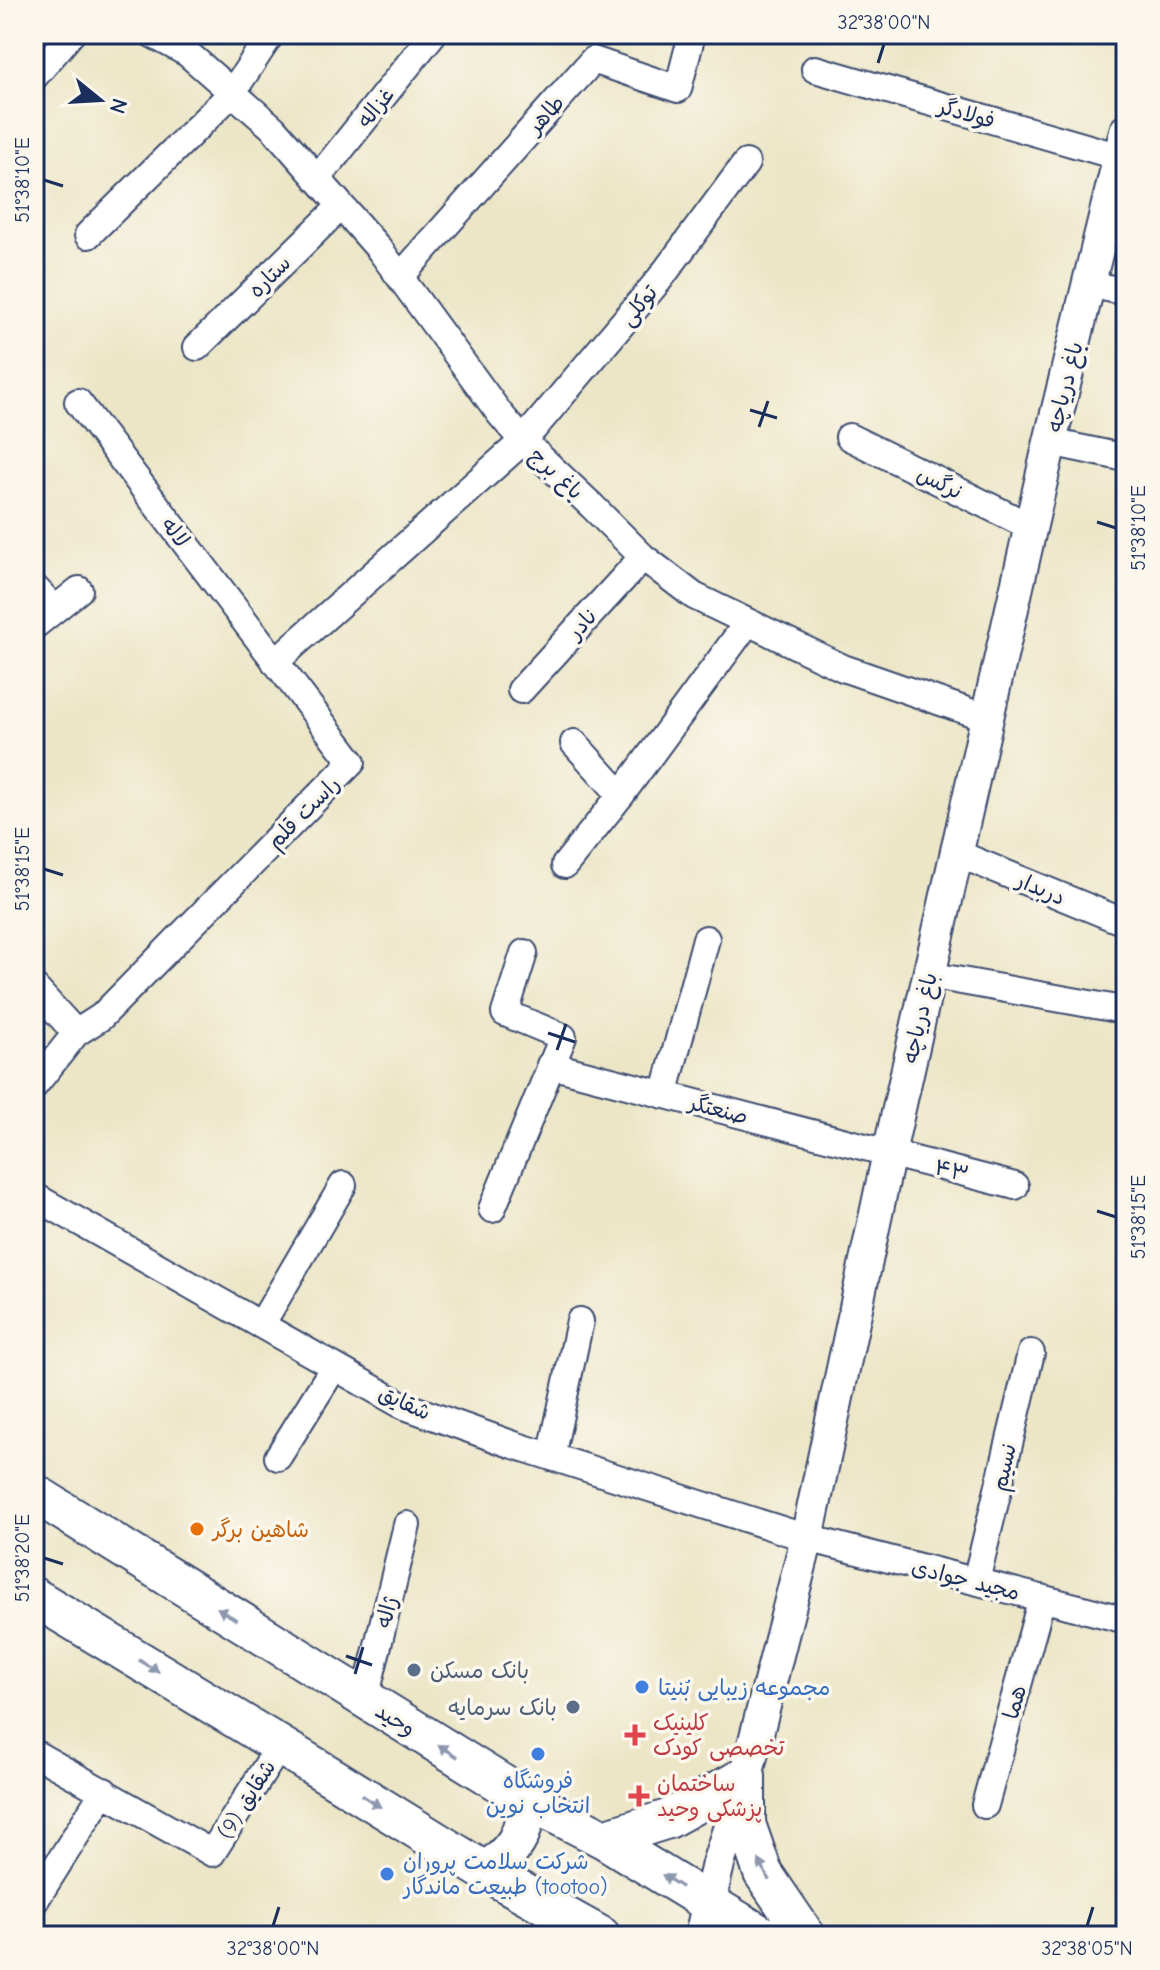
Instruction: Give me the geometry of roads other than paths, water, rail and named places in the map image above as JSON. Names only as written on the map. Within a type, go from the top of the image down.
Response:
[{"type":"main road","name":"وحید","points":[[34,1493],[528,1800],[604,1839],[705,1920],[763,1936]]},
{"type":"main road","points":[[34,1597],[486,1872],[601,1936]]},
{"type":"main road","points":[[604,1839],[668,1819],[746,1776],[746,1824],[763,1873],[806,1936]]},
{"type":"main road","points":[[486,1872],[509,1854],[524,1829],[528,1800]]},
{"type":"street","points":[[34,77],[71,34]]},
{"type":"street","name":"باغ برج","points":[[152,34],[187,53],[273,128],[380,250],[523,441],[643,557],[694,596],[843,668],[987,718]]},
{"type":"street","points":[[88,235],[232,93],[271,34]]},
{"type":"street","name":"غزاله","points":[[317,179],[433,34]]},
{"type":"street","name":"طاهر","points":[[400,277],[593,60],[678,89],[692,34]]},
{"type":"street","name":"فولادگر","points":[[815,69],[1123,144]]},
{"type":"street","name":"باغ دریاچه","points":[[705,1920],[718,1864],[746,1776],[807,1538],[928,975],[1050,442],[1123,144]]},
{"type":"street","name":"توکلی","points":[[523,441],[659,280],[746,163]]},
{"type":"street","name":"ستاره","points":[[197,347],[341,206]]},
{"type":"street","points":[[1089,284],[1126,292]]},
{"type":"street","name":"لاله","points":[[78,402],[275,662]]},
{"type":"street","name":"نرگس","points":[[849,437],[1031,527]]},
{"type":"street","points":[[275,662],[523,441]]},
{"type":"street","points":[[1050,442],[1126,458]]},
{"type":"street","name":"نادر","points":[[521,690],[643,557]]},
{"type":"street","points":[[34,587],[55,609]]},
{"type":"street","points":[[34,626],[79,590]]},
{"type":"street","points":[[565,865],[621,795],[748,622]]},
{"type":"street","name":"راست قلم","points":[[34,1086],[76,1033],[101,1017],[352,762],[275,662]]},
{"type":"street","points":[[574,743],[621,795]]},
{"type":"street","name":"دربدار","points":[[956,853],[1126,923]]},
{"type":"street","points":[[664,1095],[706,939]]},
{"type":"street","points":[[492,1209],[563,1037],[505,1013],[524,953]]},
{"type":"street","points":[[928,975],[1123,1010]]},
{"type":"street","points":[[34,987],[76,1033]]},
{"type":"street","name":"صنعتگر","points":[[550,1065],[889,1153]]},
{"type":"street","name":"۴۳","points":[[889,1153],[1015,1186]]},
{"type":"street","points":[[261,1325],[343,1185]]},
{"type":"street","name":"شقایق","points":[[34,1196],[402,1405],[551,1457],[807,1538]]},
{"type":"street","points":[[551,1457],[580,1321]]},
{"type":"street","name":"نسیم","points":[[976,1581],[1031,1353]]},
{"type":"street","points":[[278,1457],[334,1367]]},
{"type":"street","name":"ژاله","points":[[365,1699],[407,1525]]},
{"type":"street","name":"مجید جوادی","points":[[807,1538],[1126,1620]]},
{"type":"street","name":"هما","points":[[985,1805],[1042,1598]]},
{"type":"street","points":[[34,1618],[74,1643],[115,1646]]},
{"type":"street","name":"شقایق (9)","points":[[104,1791],[212,1853],[280,1745]]},
{"type":"street","points":[[34,1753],[104,1791],[34,1902]]},
{"type":"place","name":"شاهین برگر","points":[[197,1529]]},
{"type":"place","name":"بانک مسکن","points":[[414,1670]]},
{"type":"place","name":"مجموعه زیبایی بُنیتا","points":[[642,1687]]},
{"type":"place","name":"بانک سرمایه","points":[[573,1707]]},
{"type":"place","name":"کلینیک تخصصی کودک","points":[[635,1735]]},
{"type":"place","name":"فروشگاه انتخاب نوین","points":[[538,1754]]},
{"type":"place","name":"ساختمان پزشکی وحید","points":[[639,1796]]},
{"type":"place","name":"شرکت سلامت پروران طبیعت ماندگار (tootoo)","points":[[387,1874]]}]
